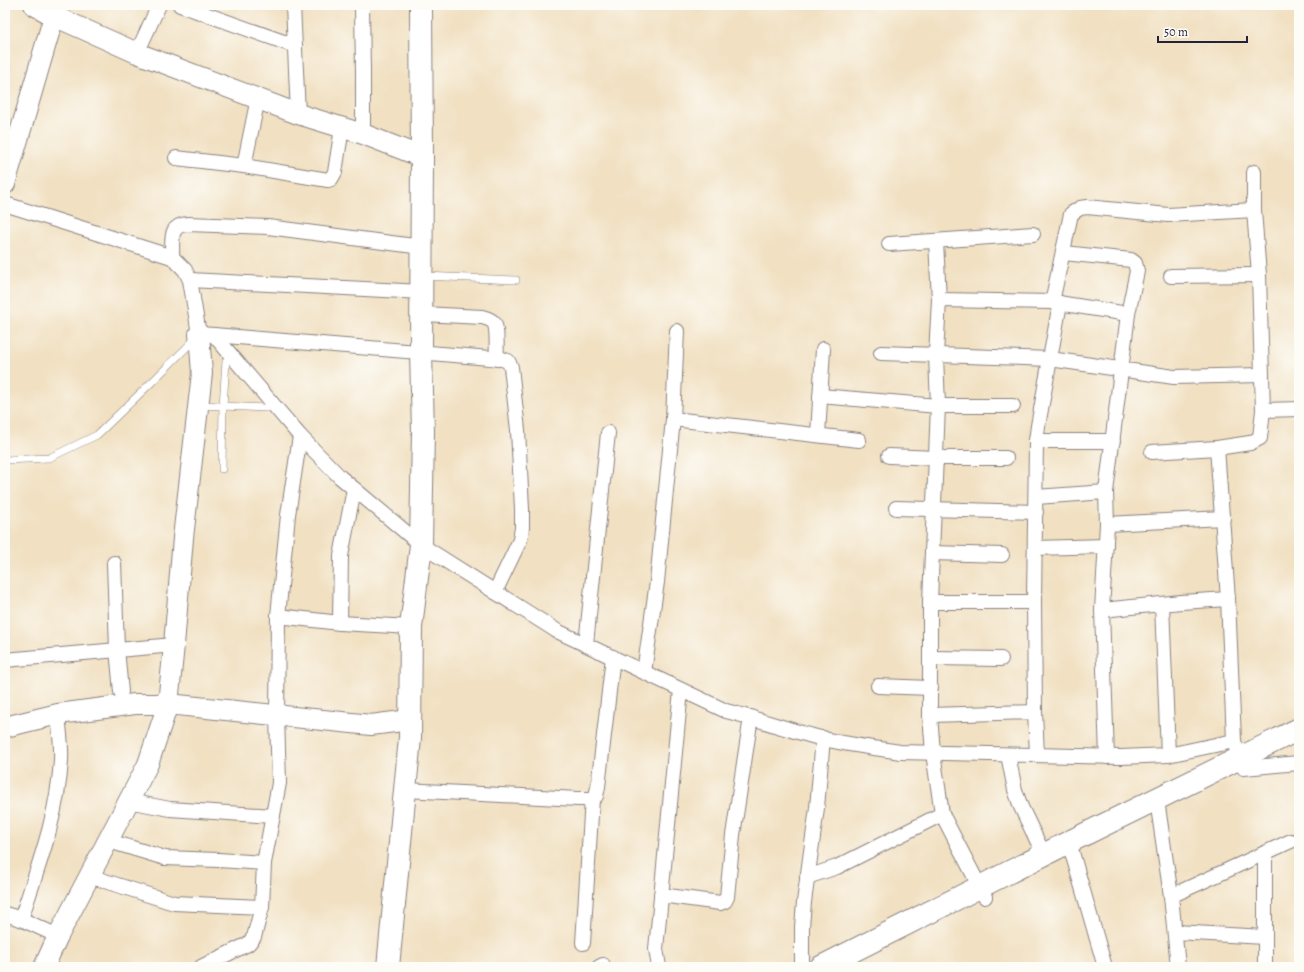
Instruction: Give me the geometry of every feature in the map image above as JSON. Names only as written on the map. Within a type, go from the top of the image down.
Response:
[{"type":"highway","points":[[388,967],[405,790],[410,720],[411,627],[421,545],[423,432],[421,352],[421,5]]},
{"type":"highway","points":[[835,965],[1158,805],[1239,756],[1299,729]]},
{"type":"highway","points":[[1239,756],[1299,741]]},
{"type":"highway","points":[[983,892],[1044,855],[1071,848]]},
{"type":"street","points":[[34,5],[55,10],[137,53],[298,114],[363,134],[422,157]]},
{"type":"street","points":[[137,53],[159,5]]},
{"type":"street","points":[[180,5],[295,46]]},
{"type":"street","points":[[293,5],[298,114]]},
{"type":"street","points":[[362,5],[363,134]]},
{"type":"street","points":[[5,184],[55,10]]},
{"type":"street","points":[[244,166],[258,98]]},
{"type":"street","points":[[176,158],[244,166],[324,180],[331,179],[335,172],[342,128]]},
{"type":"street","points":[[1152,452],[1217,448],[1250,443],[1260,438],[1263,410],[1254,210],[1254,172]]},
{"type":"street","points":[[5,204],[172,257],[185,270],[190,280],[207,335],[183,538],[168,704],[148,764],[58,936],[44,967]]},
{"type":"street","points":[[1037,755],[1034,602],[1036,441],[1050,359],[1056,303],[1071,214],[1080,208],[1087,207],[1168,215],[1254,210]]},
{"type":"street","points":[[172,257],[173,230],[176,226],[188,224],[268,227],[422,247]]},
{"type":"street","points":[[889,244],[1033,234]]},
{"type":"street","points":[[936,241],[939,300],[936,355],[938,406],[930,602],[930,715],[933,753],[942,814],[983,892]]},
{"type":"street","points":[[1064,253],[1131,260],[1135,263],[1137,271],[1128,314],[1106,492],[1107,524],[1102,610],[1107,757]]},
{"type":"street","points":[[1171,276],[1258,275]]},
{"type":"street","points":[[190,280],[422,294],[490,320],[494,324],[495,329],[497,359]]},
{"type":"street","points":[[939,300],[1056,303],[1128,314]]},
{"type":"street","points":[[644,672],[657,582],[673,419],[677,331]]},
{"type":"street","points":[[207,335],[421,352],[497,359],[508,362],[511,367],[518,430],[523,519],[520,540],[495,592]]},
{"type":"street","points":[[207,335],[340,477],[421,545],[557,631],[726,711],[823,738],[864,747],[900,752],[1107,757],[1168,755],[1239,756],[1299,763]]},
{"type":"street","points":[[818,435],[823,350]]},
{"type":"street","points":[[881,353],[1050,359],[1174,377],[1261,375]]},
{"type":"street","points":[[820,396],[938,406],[1013,406]]},
{"type":"street","points":[[1263,410],[1299,409]]},
{"type":"street","points":[[673,419],[859,440]]},
{"type":"street","points":[[586,644],[608,433]]},
{"type":"street","points":[[201,967],[248,944],[254,937],[262,908],[264,863],[279,783],[277,716],[278,616],[288,515],[300,436]]},
{"type":"street","points":[[1036,441],[1113,441]]},
{"type":"street","points":[[1217,448],[1239,756]]},
{"type":"street","points":[[890,456],[936,458],[1006,458]]},
{"type":"street","points":[[340,623],[341,556],[354,489]]},
{"type":"street","points":[[1036,497],[1106,492]]},
{"type":"street","points":[[896,508],[1036,512]]},
{"type":"street","points":[[1107,524],[1222,518]]},
{"type":"street","points":[[1035,548],[1106,546]]},
{"type":"street","points":[[932,553],[1002,555]]},
{"type":"street","points":[[114,563],[117,649],[122,692]]},
{"type":"street","points":[[1102,610],[1228,599]]},
{"type":"street","points":[[930,602],[1034,602]]},
{"type":"street","points":[[1162,604],[1168,755]]},
{"type":"street","points":[[278,616],[340,623],[411,627]]},
{"type":"street","points":[[5,660],[174,645]]},
{"type":"street","points":[[583,943],[592,799],[596,796],[598,787],[613,657]]},
{"type":"street","points":[[931,658],[1001,659]]},
{"type":"street","points":[[878,686],[930,688]]},
{"type":"street","points":[[659,967],[656,949],[681,690]]},
{"type":"street","points":[[5,727],[58,714],[134,704],[168,704],[370,725],[410,720]]},
{"type":"street","points":[[930,715],[1035,712]]},
{"type":"street","points":[[21,919],[50,828],[56,795],[61,759],[58,714]]},
{"type":"street","points":[[661,895],[720,904],[725,901],[727,897],[733,835],[751,717]]},
{"type":"street","points":[[802,967],[802,927],[807,877],[817,808],[823,738]]},
{"type":"street","points":[[1008,754],[1015,790],[1021,807],[1044,855]]},
{"type":"street","points":[[405,790],[592,799]]},
{"type":"street","points":[[128,801],[170,809],[273,816]]},
{"type":"street","points":[[1158,805],[1171,896],[1178,967]]},
{"type":"street","points":[[807,877],[837,867],[942,814]]},
{"type":"street","points":[[109,840],[165,858],[264,863]]},
{"type":"street","points":[[1171,896],[1291,841]]},
{"type":"street","points":[[1071,848],[1105,967]]},
{"type":"street","points":[[1265,853],[1265,967]]},
{"type":"street","points":[[90,876],[174,903],[262,908]]},
{"type":"street","points":[[5,914],[21,919],[58,936]]},
{"type":"street","points":[[1175,932],[1265,937]]},
{"type":"lane","points":[[422,294],[516,280]]},
{"type":"lane","points":[[5,460],[49,458],[97,435],[154,380],[207,335]]},
{"type":"lane","points":[[222,469],[223,406],[226,361]]},
{"type":"lane","points":[[199,405],[266,408]]}]
